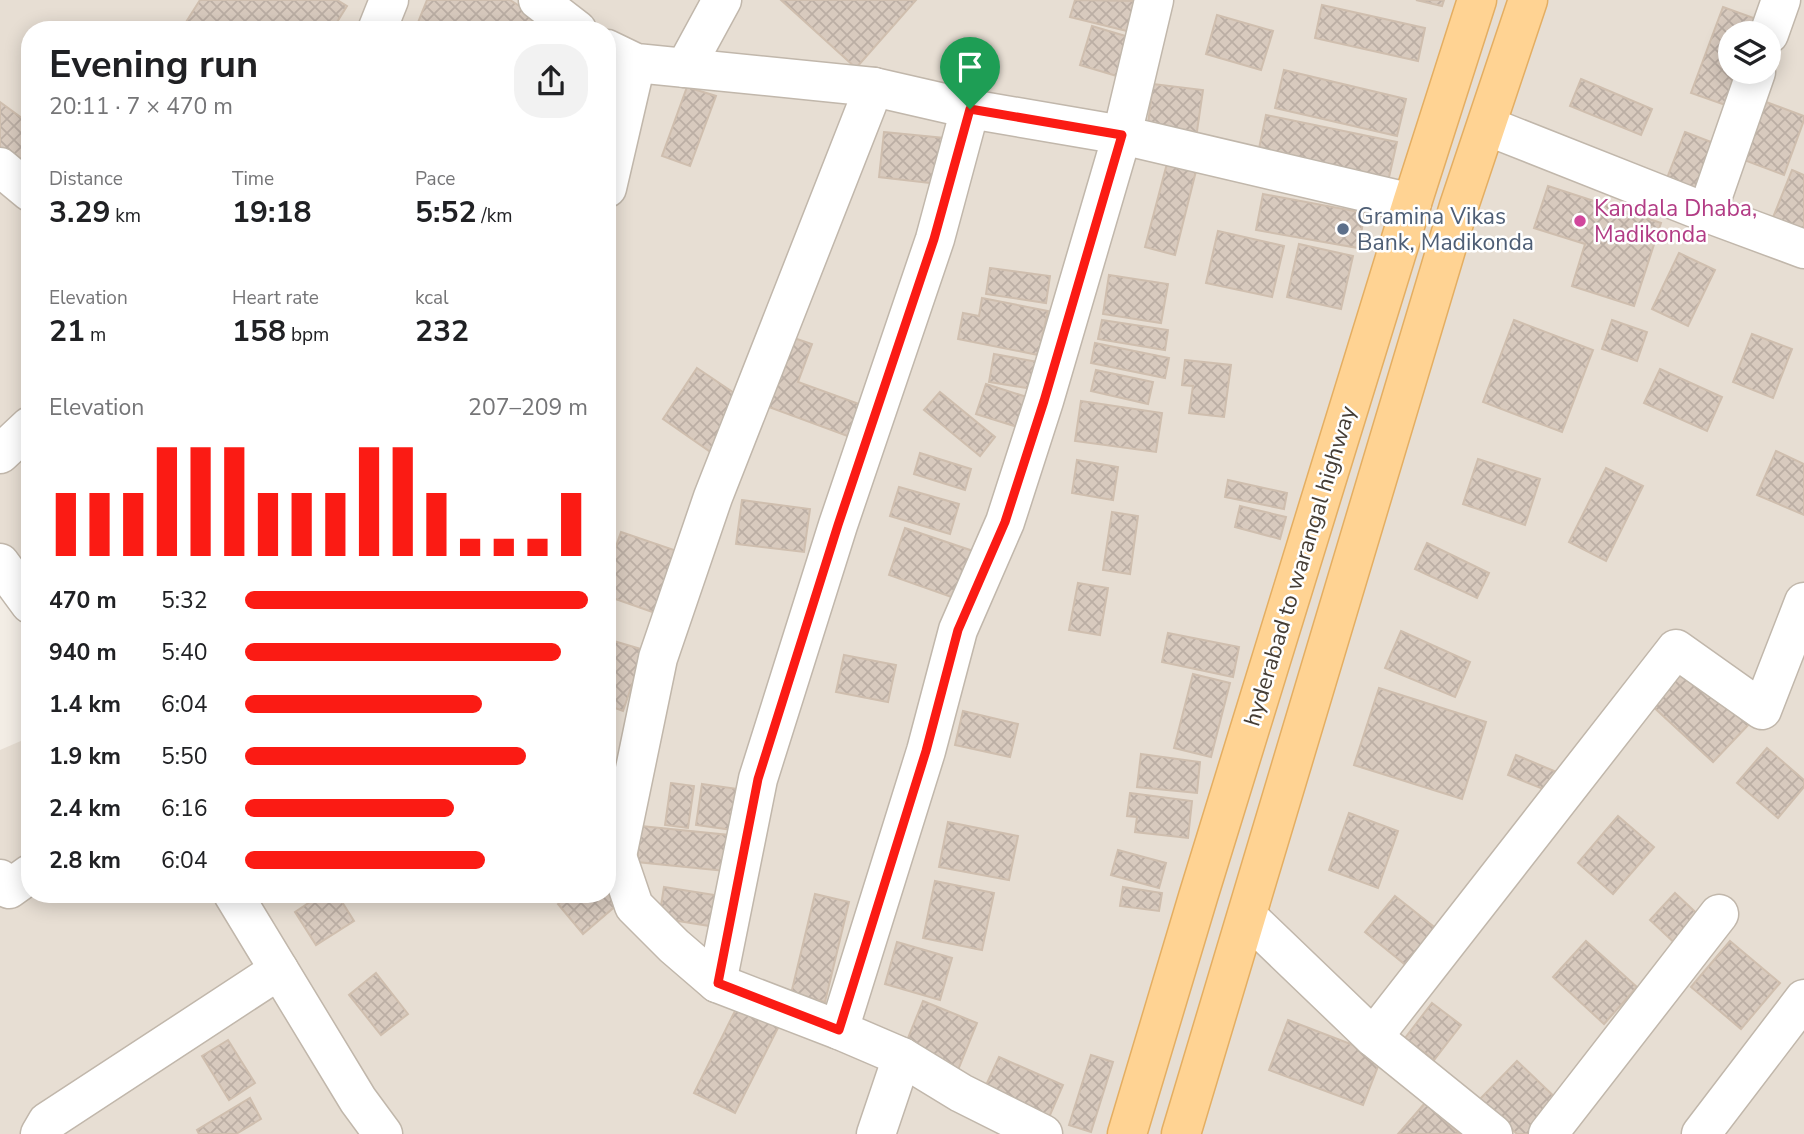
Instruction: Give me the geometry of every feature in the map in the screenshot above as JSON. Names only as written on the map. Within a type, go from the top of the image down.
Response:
[{"type":"main road","name":"hyderabad to warangal highway","points":[[1127,1134],[1202,883],[1477,0]]},
{"type":"main road","points":[[1181,1134],[1460,206],[1528,0]]},
{"type":"street","points":[[381,21],[389,0]]},
{"type":"street","points":[[538,0],[565,21]]},
{"type":"street","points":[[685,68],[722,0]]},
{"type":"street","points":[[839,1030],[926,751],[958,630],[1005,522],[1044,401],[1122,135],[1154,0]]},
{"type":"street","points":[[1774,21],[1781,0]]},
{"type":"street","points":[[616,103],[621,56],[685,68],[874,87],[970,109],[1122,135],[1412,203]]},
{"type":"street","points":[[1707,214],[1752,84]]},
{"type":"street","points":[[616,833],[658,658],[713,496],[874,87]]},
{"type":"street","points":[[718,983],[758,779],[838,525],[934,239],[970,109]]},
{"type":"street","points":[[1487,126],[1707,214],[1804,249]]},
{"type":"street","points":[[0,167],[21,184]]},
{"type":"street","points":[[0,454],[21,434]]},
{"type":"street","points":[[0,563],[21,592]]},
{"type":"street","points":[[1373,1037],[1675,649],[1762,710],[1804,602]]},
{"type":"street","points":[[616,860],[634,906],[674,946],[718,983],[902,1057],[961,1093],[1043,1134]]},
{"type":"street","points":[[0,879],[9,889],[21,880]]},
{"type":"street","points":[[238,903],[358,1100],[383,1134]]},
{"type":"street","points":[[1548,1134],[1719,914]]},
{"type":"street","points":[[1247,916],[1373,1037],[1493,1134]]},
{"type":"street","points":[[40,1134],[47,1122],[279,970]]},
{"type":"street","points":[[1701,1134],[1804,999]]},
{"type":"street","points":[[876,1134],[902,1057]]},
{"type":"shaded area","points":[[0,0],[1804,0],[1804,1134],[0,1134],[0,750],[21,741],[21,903],[616,903],[616,21],[21,21],[21,593],[0,570]]},
{"type":"building","points":[[200,0],[337,0],[347,6],[338,21],[187,21]]},
{"type":"building","points":[[427,0],[510,0],[543,21],[419,21]]},
{"type":"building","points":[[781,0],[916,0],[856,68]]},
{"type":"building","points":[[1075,0],[1135,1],[1127,31],[1070,17]]},
{"type":"building","points":[[1416,0],[1444,0],[1442,6]]},
{"type":"building","points":[[1322,5],[1425,28],[1418,61],[1315,38]]},
{"type":"building","points":[[1723,7],[1762,21],[1718,21],[1718,84],[1740,84],[1731,107],[1691,93]]},
{"type":"building","points":[[1217,15],[1273,31],[1261,70],[1206,54]]},
{"type":"building","points":[[1092,26],[1132,38],[1120,77],[1080,65]]},
{"type":"building","points":[[1284,70],[1406,99],[1397,136],[1275,108]]},
{"type":"building","points":[[1581,79],[1652,109],[1641,135],[1570,106]]},
{"type":"building","points":[[1153,84],[1203,90],[1196,138],[1147,132]]},
{"type":"building","points":[[687,87],[716,96],[690,166],[662,156]]},
{"type":"building","points":[[0,102],[21,117],[21,171],[0,155]]},
{"type":"building","points":[[1766,102],[1804,116],[1784,175],[1744,160]]},
{"type":"building","points":[[1266,115],[1397,142],[1387,186],[1257,158]]},
{"type":"building","points":[[884,132],[944,138],[938,184],[879,177]]},
{"type":"building","points":[[1685,132],[1719,145],[1696,204],[1662,191]]},
{"type":"building","points":[[1170,152],[1199,159],[1175,255],[1145,247]]},
{"type":"building","points":[[1792,170],[1804,175],[1804,232],[1772,220]]},
{"type":"building","points":[[1548,186],[1661,223],[1634,306],[1572,286],[1585,244],[1534,228]]},
{"type":"building","points":[[1263,194],[1365,213],[1358,248],[1256,230]]},
{"type":"building","points":[[1218,231],[1284,246],[1272,297],[1206,283]]},
{"type":"building","points":[[1299,244],[1353,256],[1341,309],[1287,297]]},
{"type":"building","points":[[1679,253],[1715,270],[1688,326],[1652,309]]},
{"type":"building","points":[[990,268],[1050,276],[1046,303],[986,294]]},
{"type":"building","points":[[1109,275],[1168,284],[1161,323],[1103,314]]},
{"type":"building","points":[[982,298],[1048,311],[1038,355],[958,339],[963,313],[979,316]]},
{"type":"building","points":[[1102,320],[1168,330],[1165,350],[1098,339]]},
{"type":"building","points":[[1514,320],[1593,350],[1562,432],[1483,402]]},
{"type":"building","points":[[1612,320],[1647,332],[1637,361],[1602,349]]},
{"type":"building","points":[[1752,334],[1792,349],[1773,398],[1733,382]]},
{"type":"building","points":[[791,337],[812,344],[798,382],[873,409],[861,441],[766,406]]},
{"type":"building","points":[[1095,343],[1169,358],[1165,378],[1091,363]]},
{"type":"building","points":[[994,354],[1038,362],[1033,389],[989,382]]},
{"type":"building","points":[[1185,360],[1231,365],[1224,417],[1189,413],[1193,386],[1182,385]]},
{"type":"building","points":[[697,368],[746,401],[712,453],[663,419]]},
{"type":"building","points":[[1660,369],[1722,397],[1707,431],[1644,403]]},
{"type":"building","points":[[1096,370],[1153,382],[1148,404],[1091,391]]},
{"type":"building","points":[[986,384],[1033,399],[1024,429],[976,414]]},
{"type":"building","points":[[940,392],[995,437],[980,456],[924,410]]},
{"type":"building","points":[[1081,401],[1162,413],[1156,452],[1075,441]]},
{"type":"building","points":[[1776,451],[1804,464],[1804,515],[1757,495]]},
{"type":"building","points":[[920,453],[971,469],[965,490],[914,474]]},
{"type":"building","points":[[1478,459],[1540,479],[1525,525],[1463,504]]},
{"type":"building","points":[[1077,460],[1118,467],[1113,500],[1072,493]]},
{"type":"building","points":[[1606,468],[1643,486],[1606,561],[1569,542]]},
{"type":"building","points":[[1228,480],[1287,493],[1284,509],[1225,497]]},
{"type":"building","points":[[899,487],[959,504],[950,534],[890,516]]},
{"type":"building","points":[[742,500],[810,509],[804,552],[736,544]]},
{"type":"building","points":[[1240,506],[1286,517],[1280,539],[1235,527]]},
{"type":"building","points":[[1112,512],[1138,516],[1130,574],[1103,570]]},
{"type":"building","points":[[905,528],[973,551],[957,599],[889,575]]},
{"type":"building","points":[[621,532],[680,552],[658,614],[616,599],[616,546]]},
{"type":"building","points":[[1427,543],[1489,573],[1477,598],[1415,569]]},
{"type":"building","points":[[1078,583],[1108,588],[1100,635],[1069,630]]},
{"type":"building","points":[[1401,631],[1470,662],[1455,697],[1385,668]]},
{"type":"building","points":[[1168,633],[1239,647],[1233,677],[1162,662]]},
{"type":"building","points":[[616,642],[644,650],[623,711],[616,708]]},
{"type":"building","points":[[844,655],[896,665],[888,702],[836,692]]},
{"type":"building","points":[[1686,662],[1751,722],[1713,762],[1649,703]]},
{"type":"building","points":[[1193,674],[1230,683],[1211,757],[1174,748]]},
{"type":"building","points":[[1379,688],[1486,722],[1462,799],[1354,765]]},
{"type":"building","points":[[963,711],[1018,724],[1010,757],[955,745]]},
{"type":"building","points":[[1767,748],[1804,780],[1804,787],[1778,818],[1737,783]]},
{"type":"building","points":[[1141,754],[1200,762],[1197,793],[1137,787]]},
{"type":"building","points":[[1516,755],[1559,773],[1551,792],[1508,775]]},
{"type":"building","points":[[671,783],[694,786],[688,828],[665,825]]},
{"type":"building","points":[[702,784],[738,789],[733,830],[696,825]]},
{"type":"building","points":[[1130,793],[1192,801],[1188,838],[1135,832],[1137,817],[1127,816]]},
{"type":"building","points":[[1349,813],[1398,831],[1378,888],[1329,870]]},
{"type":"building","points":[[1618,816],[1654,847],[1613,894],[1578,863]]},
{"type":"building","points":[[948,822],[1018,836],[1009,880],[939,867]]},
{"type":"building","points":[[641,826],[729,835],[725,871],[637,862]]},
{"type":"building","points":[[1118,850],[1166,863],[1159,888],[1111,875]]},
{"type":"building","points":[[935,881],[994,893],[982,950],[923,938]]},
{"type":"building","points":[[664,887],[721,896],[716,927],[659,918]]},
{"type":"building","points":[[1123,887],[1162,893],[1159,911],[1120,906]]},
{"type":"building","points":[[1675,893],[1705,921],[1680,948],[1650,920]]},
{"type":"building","points":[[815,894],[849,902],[825,1002],[791,994]]},
{"type":"building","points":[[1395,896],[1443,934],[1413,971],[1365,932]]},
{"type":"building","points":[[616,899],[619,903],[583,934],[558,904],[616,903]]},
{"type":"building","points":[[308,903],[343,903],[354,921],[316,945],[295,912]]},
{"type":"building","points":[[1586,941],[1637,987],[1604,1024],[1553,977]]},
{"type":"building","points":[[1730,941],[1780,983],[1741,1029],[1691,987]]},
{"type":"building","points":[[897,942],[952,958],[940,1000],[885,984]]},
{"type":"building","points":[[376,973],[408,1014],[381,1035],[349,995]]},
{"type":"building","points":[[741,999],[782,1020],[735,1113],[694,1093]]},
{"type":"building","points":[[923,1001],[977,1023],[958,1070],[904,1048]]},
{"type":"building","points":[[1432,1003],[1461,1025],[1434,1060],[1405,1038]]},
{"type":"building","points":[[1288,1020],[1382,1056],[1363,1105],[1269,1070]]},
{"type":"building","points":[[228,1040],[255,1083],[229,1100],[202,1056]]},
{"type":"building","points":[[1091,1055],[1113,1062],[1091,1132],[1069,1125]]},
{"type":"building","points":[[999,1057],[1063,1085],[1047,1122],[982,1094]]},
{"type":"building","points":[[1517,1061],[1561,1103],[1532,1134],[1517,1134],[1480,1099]]},
{"type":"building","points":[[250,1098],[261,1119],[236,1134],[199,1134],[197,1130]]},
{"type":"building","points":[[1425,1103],[1460,1134],[1398,1134]]},
{"type":"place","name":"Kandala Dhaba, Madikonda","points":[[1580,221]]},
{"type":"place","name":"Gramina Vikas Bank, Madikonda","points":[[1343,229]]},
{"type":"route","points":[[970,109],[1122,135],[1044,401],[1005,522],[958,630],[926,751],[839,1030],[718,983],[758,779],[838,525],[934,239],[970,109]]}]
